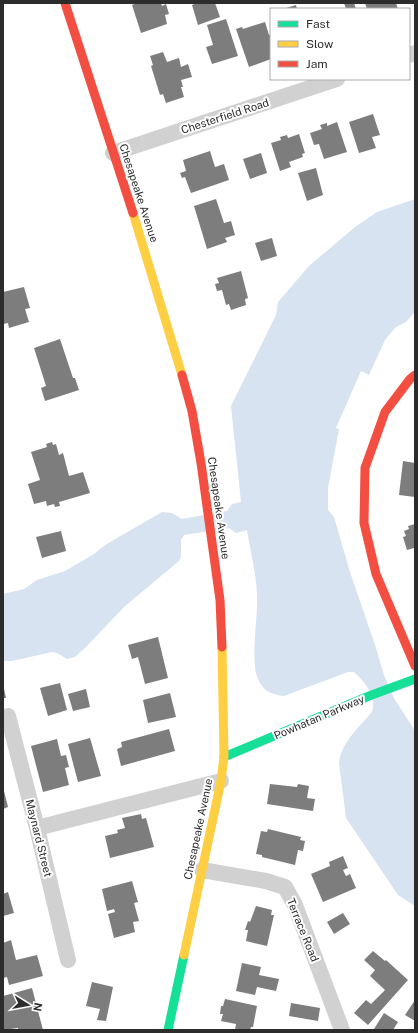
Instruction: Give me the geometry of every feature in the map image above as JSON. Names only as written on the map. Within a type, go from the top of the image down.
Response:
[{"type":"main road","name":"Chesapeake Avenue","points":[[65,3],[192,410],[208,508],[220,607],[224,673],[224,757],[221,780],[168,1030]]},
{"type":"main road","points":[[415,375],[410,379],[385,412],[365,468],[364,523],[376,574],[415,666]]},
{"type":"main road","name":"Powhatan Parkway","points":[[224,757],[369,696],[415,679]]},
{"type":"street","name":"Chesterfield Road","points":[[113,153],[334,80]]},
{"type":"street","name":"Maynard Street","points":[[8,716],[37,828],[68,960]]},
{"type":"street","points":[[37,828],[221,780]]},
{"type":"street","name":"Terrace Road","points":[[202,870],[266,881],[285,888],[295,905],[342,1030]]},
{"type":"shaded area","points":[[415,199],[415,312],[406,322],[396,327],[385,340],[369,375],[361,371],[336,428],[339,429],[328,488],[328,510],[334,517],[350,572],[384,675],[394,698],[415,731],[415,906],[398,895],[346,818],[339,763],[340,756],[356,729],[372,712],[373,701],[366,685],[354,672],[348,672],[284,696],[268,692],[262,687],[258,679],[254,651],[257,589],[247,530],[236,533],[229,528],[184,535],[181,540],[181,557],[179,561],[124,607],[75,657],[67,659],[57,653],[52,652],[12,661],[3,661],[3,594],[24,589],[37,580],[65,571],[94,554],[105,545],[162,512],[172,513],[182,519],[227,511],[232,504],[241,502],[231,406],[276,315],[278,302],[309,266],[355,227],[377,212]]},
{"type":"building","points":[[137,3],[161,3],[162,6],[166,4],[169,14],[165,15],[167,24],[141,33],[132,5]]},
{"type":"building","points":[[197,3],[215,3],[220,17],[198,25],[192,5]]},
{"type":"building","points":[[344,3],[354,3],[356,8],[346,8]]},
{"type":"building","points":[[365,3],[396,3],[398,8],[367,8]]},
{"type":"building","points":[[296,5],[297,8],[286,8]]},
{"type":"building","points":[[226,19],[238,56],[212,64],[206,47],[213,45],[207,25]]},
{"type":"building","points":[[265,22],[270,35],[270,59],[249,67],[236,29],[242,27],[243,29]]},
{"type":"building","points":[[163,52],[167,62],[179,58],[181,67],[188,64],[192,77],[181,80],[183,87],[181,87],[184,97],[166,103],[163,94],[160,95],[151,66],[153,65],[150,56]]},
{"type":"building","points":[[373,114],[380,135],[372,137],[376,148],[359,153],[349,122]]},
{"type":"building","points":[[337,122],[347,152],[324,159],[319,144],[314,145],[310,133],[322,129],[320,125],[327,123],[327,126]]},
{"type":"building","points":[[299,134],[305,153],[302,154],[303,157],[289,162],[291,167],[280,171],[271,143],[281,140],[280,137],[287,135],[288,138]]},
{"type":"building","points":[[210,151],[215,167],[224,164],[229,180],[191,193],[185,177],[182,178],[180,173],[186,171],[183,160]]},
{"type":"building","points":[[261,153],[267,173],[250,179],[243,159]]},
{"type":"building","points":[[316,168],[323,195],[307,201],[298,173]]},
{"type":"building","points":[[216,199],[224,223],[231,221],[235,235],[225,238],[227,242],[207,249],[194,206]]},
{"type":"building","points":[[272,238],[277,256],[261,261],[255,243]]},
{"type":"building","points":[[241,271],[248,298],[245,299],[246,305],[231,310],[229,304],[226,305],[222,290],[217,291],[215,284],[219,283],[217,278]]},
{"type":"building","points":[[24,287],[30,308],[25,309],[29,322],[9,328],[8,323],[3,324],[3,292]]},
{"type":"building","points":[[60,339],[73,378],[75,378],[79,390],[45,401],[41,388],[46,386],[34,348]]},
{"type":"building","points":[[52,442],[53,445],[56,444],[59,455],[63,453],[69,476],[83,472],[90,493],[59,502],[60,506],[55,507],[54,504],[47,506],[46,501],[34,504],[28,484],[40,480],[31,452],[47,447],[46,444]]},
{"type":"building","points":[[403,461],[415,463],[415,497],[399,495]]},
{"type":"building","points":[[415,524],[415,551],[414,548],[407,550],[403,537],[406,536],[404,531],[409,529],[408,526]]},
{"type":"building","points":[[61,531],[66,551],[42,558],[36,537]]},
{"type":"building","points":[[158,637],[168,678],[145,684],[138,657],[132,659],[128,645]]},
{"type":"building","points":[[60,683],[67,710],[48,716],[40,688]]},
{"type":"building","points":[[3,684],[6,698],[3,698]]},
{"type":"building","points":[[86,689],[90,707],[73,711],[68,694]]},
{"type":"building","points":[[170,693],[176,717],[148,723],[143,700]]},
{"type":"building","points":[[169,729],[175,751],[121,766],[117,749],[122,747],[121,742]]},
{"type":"building","points":[[90,738],[101,776],[78,782],[68,744]]},
{"type":"building","points":[[57,739],[61,756],[66,755],[69,767],[65,768],[69,785],[43,792],[31,746]]},
{"type":"building","points":[[270,784],[297,787],[298,784],[309,786],[307,798],[315,799],[313,811],[267,804]]},
{"type":"building","points":[[4,791],[8,807],[3,809],[3,792]]},
{"type":"building","points":[[141,814],[142,819],[146,818],[154,847],[110,858],[105,836],[118,833],[117,830],[125,828],[122,818]]},
{"type":"building","points":[[268,829],[301,837],[300,840],[305,841],[303,851],[298,850],[295,865],[262,857],[262,855],[256,854],[261,831],[267,832]]},
{"type":"building","points":[[343,856],[348,868],[343,870],[346,876],[350,874],[356,888],[323,902],[311,874],[330,866],[329,862]]},
{"type":"building","points":[[132,881],[138,902],[134,903],[139,921],[133,922],[135,932],[114,938],[108,914],[115,912],[114,909],[107,911],[102,889]]},
{"type":"building","points":[[8,892],[14,913],[3,916],[3,894]]},
{"type":"building","points":[[256,906],[272,910],[271,915],[274,915],[267,946],[246,941],[248,930],[245,930],[248,921],[250,922]]},
{"type":"building","points":[[343,913],[350,924],[334,934],[327,922]]},
{"type":"building","points":[[11,940],[16,960],[37,955],[43,976],[9,985],[7,977],[3,978],[3,943]]},
{"type":"building","points":[[373,951],[385,961],[386,960],[408,980],[368,1025],[354,1013],[366,1000],[371,1004],[385,990],[370,976],[375,970],[364,960]]},
{"type":"building","points":[[242,963],[261,967],[259,975],[279,979],[276,991],[257,987],[255,995],[236,991]]},
{"type":"building","points":[[92,982],[113,987],[106,1021],[97,1020],[100,1009],[86,1006]]},
{"type":"building","points":[[32,988],[43,1030],[18,1030],[18,1028],[3,1030],[3,996]]},
{"type":"building","points":[[225,999],[257,1006],[253,1027],[251,1027],[250,1030],[235,1030],[236,1024],[221,1021],[223,1014],[220,1014],[221,1006],[223,1006]]},
{"type":"building","points":[[415,1000],[415,1021],[405,1015]]},
{"type":"building","points":[[291,1003],[320,1008],[318,1021],[289,1016]]},
{"type":"building","points":[[384,1013],[398,1022],[393,1030],[375,1030],[374,1029]]},
{"type":"traffic: fast","points":[[224,757],[369,696],[415,679]]},
{"type":"traffic: fast","points":[[168,1030],[184,955]]},
{"type":"traffic: slow","points":[[133,213],[182,375]]},
{"type":"traffic: slow","points":[[184,955],[221,781],[224,757],[222,647]]},
{"type":"traffic: jam","points":[[65,3],[133,213]]},
{"type":"traffic: jam","points":[[182,375],[192,411],[201,463],[220,600],[222,647]]},
{"type":"traffic: jam","points":[[415,375],[410,379],[385,412],[365,468],[364,523],[376,574],[415,666]]}]
